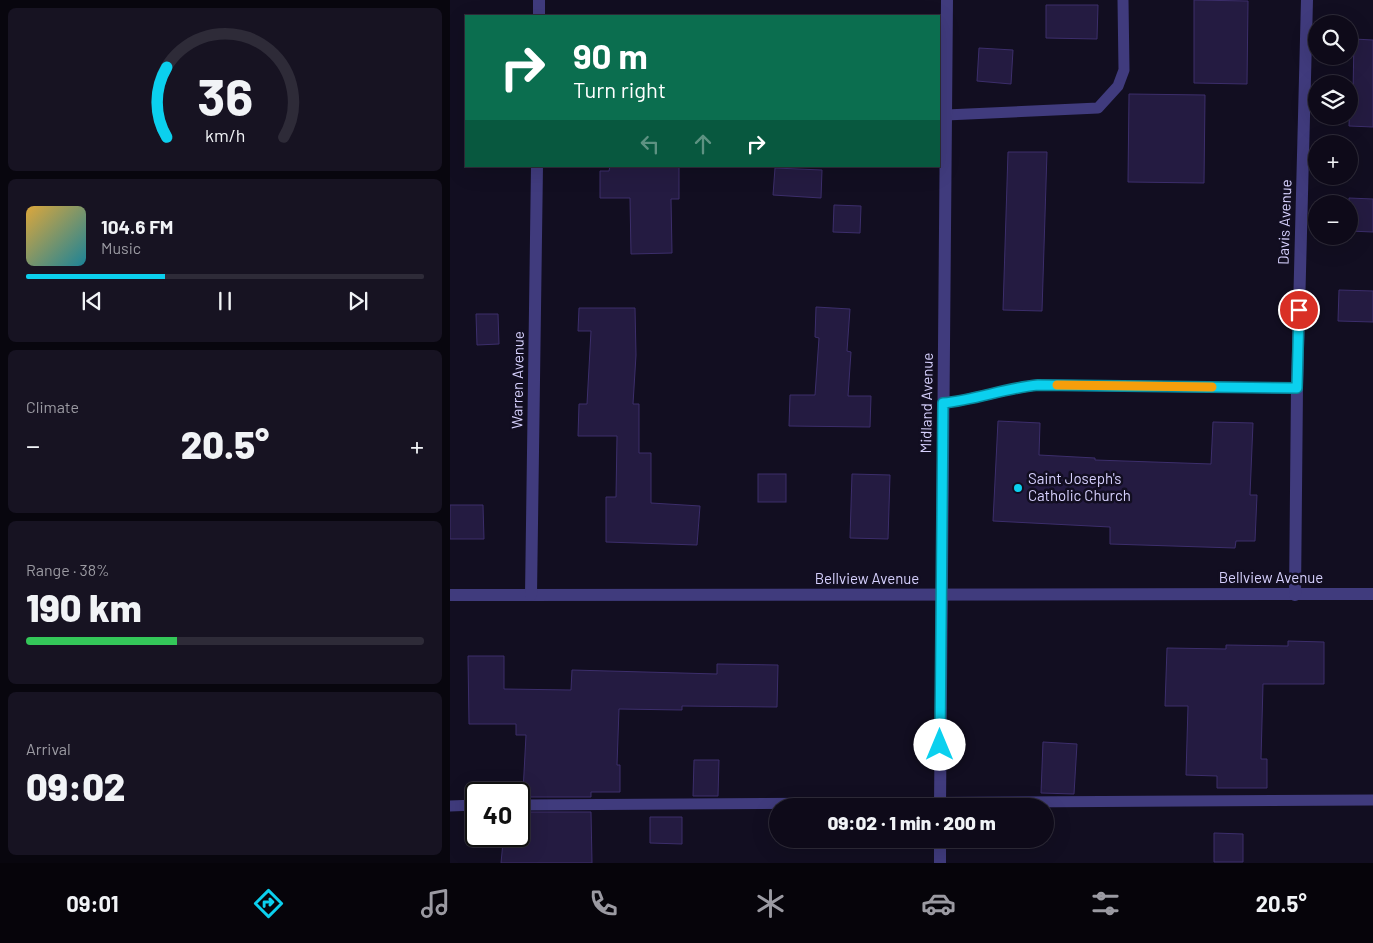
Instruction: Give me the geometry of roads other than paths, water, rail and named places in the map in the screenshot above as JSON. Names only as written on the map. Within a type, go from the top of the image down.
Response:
[{"type":"street","points":[[539,0],[539,15]]},
{"type":"street","name":"Midland Avenue","points":[[940,798],[940,596],[947,0]]},
{"type":"street","name":"Davis Avenue","points":[[1295,594],[1297,388],[1307,0]]},
{"type":"street","name":"Warren Avenue","points":[[531,595],[537,167]]},
{"type":"street","name":"Bellview Avenue","points":[[450,595],[940,596],[1373,594]]},
{"type":"street","points":[[940,848],[940,863]]},
{"type":"lane","points":[[946,115],[1098,108],[1118,86],[1124,70],[1123,0]]},
{"type":"lane","points":[[943,403],[965,401],[998,391],[1038,385],[1297,388]]},
{"type":"lane","points":[[1054,803],[1373,800]]},
{"type":"lane","points":[[530,805],[769,804]]},
{"type":"lane","points":[[450,806],[465,805]]},
{"type":"place","name":"Saint Joseph's Catholic Church","points":[[1018,488]]}]
